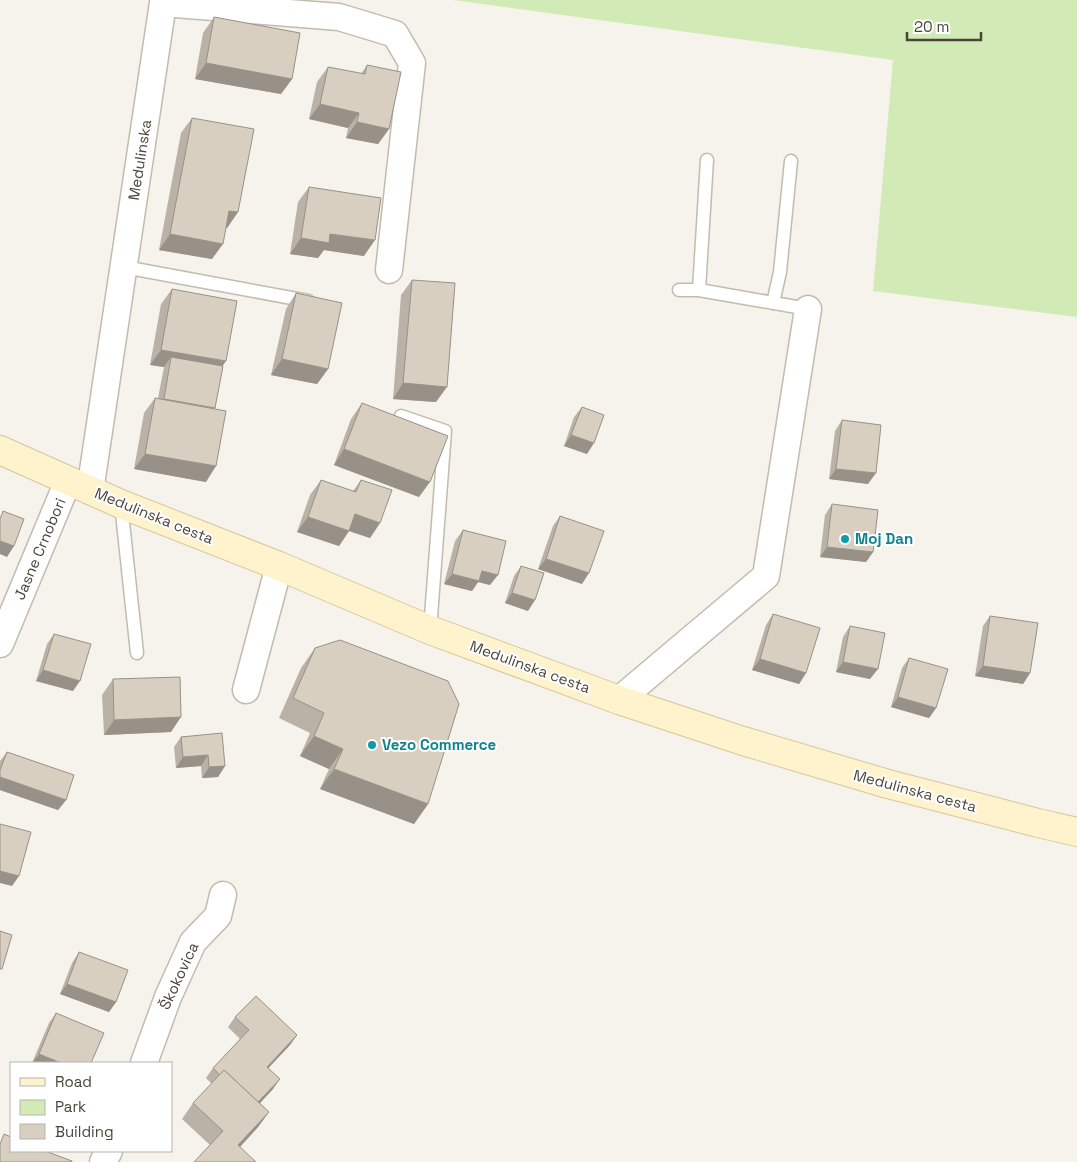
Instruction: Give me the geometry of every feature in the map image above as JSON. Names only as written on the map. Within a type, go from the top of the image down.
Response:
[{"type":"main road","name":"Medulinska cesta","points":[[0,450],[121,504],[279,566],[430,630],[619,700],[743,741],[888,784],[1077,832]]},
{"type":"street","name":"Medulinska","points":[[79,486],[124,267],[163,3],[339,8],[394,34],[412,63],[389,270]]},
{"type":"street","points":[[619,700],[766,576],[808,309]]},
{"type":"street","name":"Jasne Crnobori","points":[[0,644],[79,486]]},
{"type":"street","points":[[246,690],[279,566]]},
{"type":"street","name":"Škokovica","points":[[144,1062],[168,997],[189,950],[193,942],[218,916],[223,895]]},
{"type":"lane","points":[[700,290],[707,160]]},
{"type":"lane","points":[[773,303],[780,272],[791,161]]},
{"type":"lane","points":[[124,267],[310,301]]},
{"type":"lane","points":[[679,290],[700,290],[808,309]]},
{"type":"lane","points":[[401,416],[445,431],[430,630]]},
{"type":"lane","points":[[121,504],[137,653]]},
{"type":"green space","points":[[453,0],[1077,0],[1077,317],[873,291],[893,60]]},
{"type":"building","points":[[214,17],[300,33],[292,79],[206,63]]},
{"type":"building","points":[[367,65],[401,72],[389,129],[357,122],[359,113],[320,104],[328,67],[365,74]]},
{"type":"building","points":[[192,118],[254,129],[238,212],[229,211],[223,244],[170,234]]},
{"type":"building","points":[[309,187],[381,198],[375,240],[330,234],[329,243],[301,238]]},
{"type":"building","points":[[412,280],[455,283],[447,387],[403,383]]},
{"type":"building","points":[[172,289],[237,301],[226,361],[161,350]]},
{"type":"building","points":[[296,293],[342,303],[328,369],[282,359]]},
{"type":"building","points":[[171,357],[223,366],[215,408],[164,399]]},
{"type":"building","points":[[155,398],[226,411],[216,466],[145,454]]},
{"type":"building","points":[[362,403],[448,436],[430,482],[344,449]]},
{"type":"building","points":[[582,407],[604,415],[594,443],[571,435]]},
{"type":"building","points":[[842,420],[881,425],[876,473],[836,469]]},
{"type":"building","points":[[321,480],[356,492],[361,480],[392,490],[380,523],[355,514],[349,531],[308,517]]},
{"type":"building","name":"Moj Dan","points":[[832,504],[878,510],[873,552],[827,547]]},
{"type":"building","points":[[3,511],[24,519],[14,546],[0,541],[0,519]]},
{"type":"building","points":[[560,516],[604,531],[589,573],[546,559]]},
{"type":"building","points":[[463,530],[506,541],[498,575],[482,571],[479,581],[452,574]]},
{"type":"building","points":[[521,566],[544,573],[535,600],[512,593]]},
{"type":"building","points":[[773,614],[820,628],[806,673],[760,659]]},
{"type":"building","points":[[990,616],[1038,623],[1030,673],[983,666]]},
{"type":"building","points":[[850,626],[885,633],[878,669],[843,662]]},
{"type":"building","points":[[54,634],[91,644],[80,681],[43,670]]},
{"type":"building","name":"Vezo Commerce","points":[[340,640],[448,681],[459,704],[428,804],[334,769],[343,749],[314,736],[324,713],[293,698],[315,648]]},
{"type":"building","points":[[909,658],[948,669],[936,708],[898,697]]},
{"type":"building","points":[[180,677],[181,717],[114,720],[113,679]]},
{"type":"building","points":[[222,733],[225,766],[209,767],[208,755],[183,757],[181,737]]},
{"type":"building","points":[[7,752],[74,775],[66,800],[0,777],[0,770]]},
{"type":"building","points":[[0,824],[31,832],[19,876],[0,871]]},
{"type":"building","points":[[0,931],[12,935],[2,969],[0,969]]},
{"type":"building","points":[[79,952],[128,970],[116,1002],[67,984]]},
{"type":"building","points":[[256,996],[297,1035],[267,1067],[280,1079],[258,1102],[224,1070],[220,1075],[213,1068],[249,1030],[235,1017]]},
{"type":"building","points":[[56,1013],[104,1033],[91,1062],[59,1062],[39,1054]]},
{"type":"building","points":[[224,1070],[269,1112],[238,1145],[256,1162],[194,1162],[223,1131],[193,1103]]},
{"type":"building","points":[[4,1134],[10,1137],[10,1152],[48,1152],[72,1162],[0,1162],[0,1144]]},
{"type":"place","name":"Moj Dan","points":[[845,539]]},
{"type":"place","name":"Vezo Commerce","points":[[372,745]]}]
